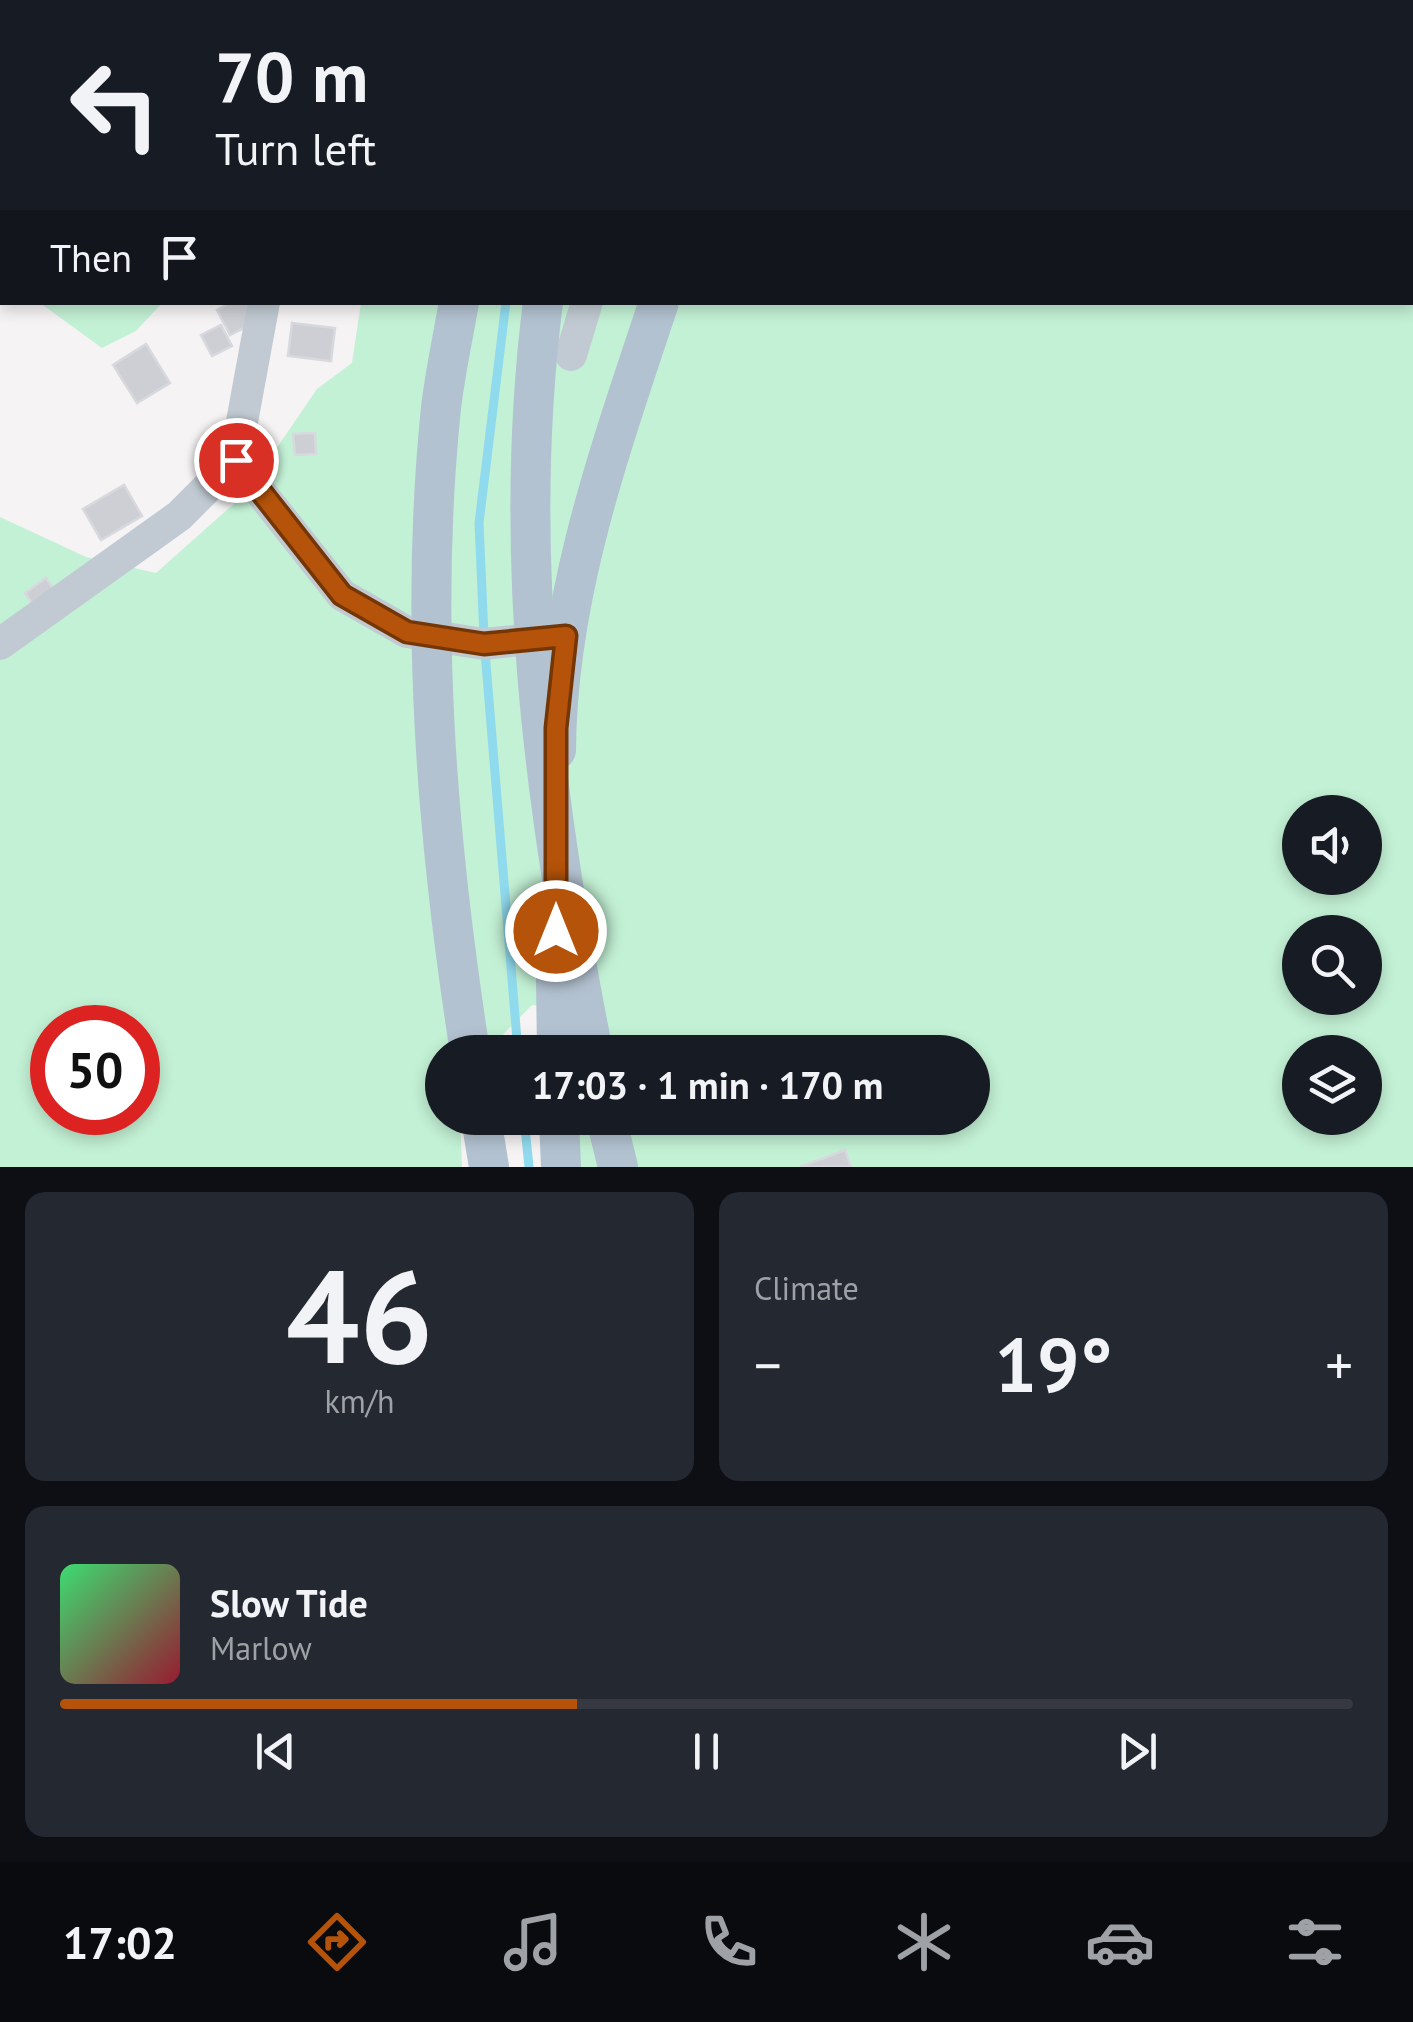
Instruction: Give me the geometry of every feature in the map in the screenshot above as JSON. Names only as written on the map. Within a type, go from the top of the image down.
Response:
[{"type":"main road","points":[[458,305],[441,405],[431,568],[440,824],[468,1035]]},
{"type":"main road","points":[[543,305],[533,380],[529,484],[532,607],[552,822],[590,1035]]},
{"type":"main road","points":[[556,1035],[556,728],[566,636],[598,488],[658,305]]},
{"type":"main road","points":[[484,1135],[489,1167]]},
{"type":"main road","points":[[560,1135],[561,1167]]},
{"type":"main road","points":[[610,1135],[618,1167]]},
{"type":"lane","points":[[0,644],[179,516],[236,460],[263,305]]},
{"type":"lane","points":[[571,355],[587,305]]},
{"type":"lane","points":[[236,460],[342,595],[407,632],[484,644],[566,636]]},
{"type":"green space","points":[[43,305],[160,305],[136,331],[102,348]]},
{"type":"green space","points":[[361,305],[1413,305],[1413,1167],[564,1167],[563,1135],[990,1135],[990,1035],[559,1035],[558,1007],[532,1005],[503,1035],[425,1035],[425,1135],[461,1135],[462,1167],[0,1167],[0,517],[86,557],[156,573],[246,493],[317,389],[352,363]]},
{"type":"building","points":[[226,305],[248,305],[256,322],[230,335],[217,310]]},
{"type":"building","points":[[292,323],[335,328],[331,361],[288,356]]},
{"type":"building","points":[[221,325],[232,346],[212,356],[201,335]]},
{"type":"building","points":[[146,344],[170,383],[137,403],[113,365]]},
{"type":"building","points":[[315,433],[316,454],[295,455],[293,434]]},
{"type":"building","points":[[124,485],[142,516],[101,540],[83,509]]},
{"type":"building","points":[[46,578],[57,594],[36,609],[25,593]]},
{"type":"building","points":[[845,1150],[851,1167],[800,1167]]},
{"type":"waterway","points":[[484,636],[479,523],[506,305]]},
{"type":"waterway","points":[[485,652],[517,1035]]},
{"type":"waterway","points":[[526,1135],[529,1167]]},
{"type":"route","points":[[236,460],[342,595],[407,632],[484,644],[566,636],[556,728],[556,931]]}]
